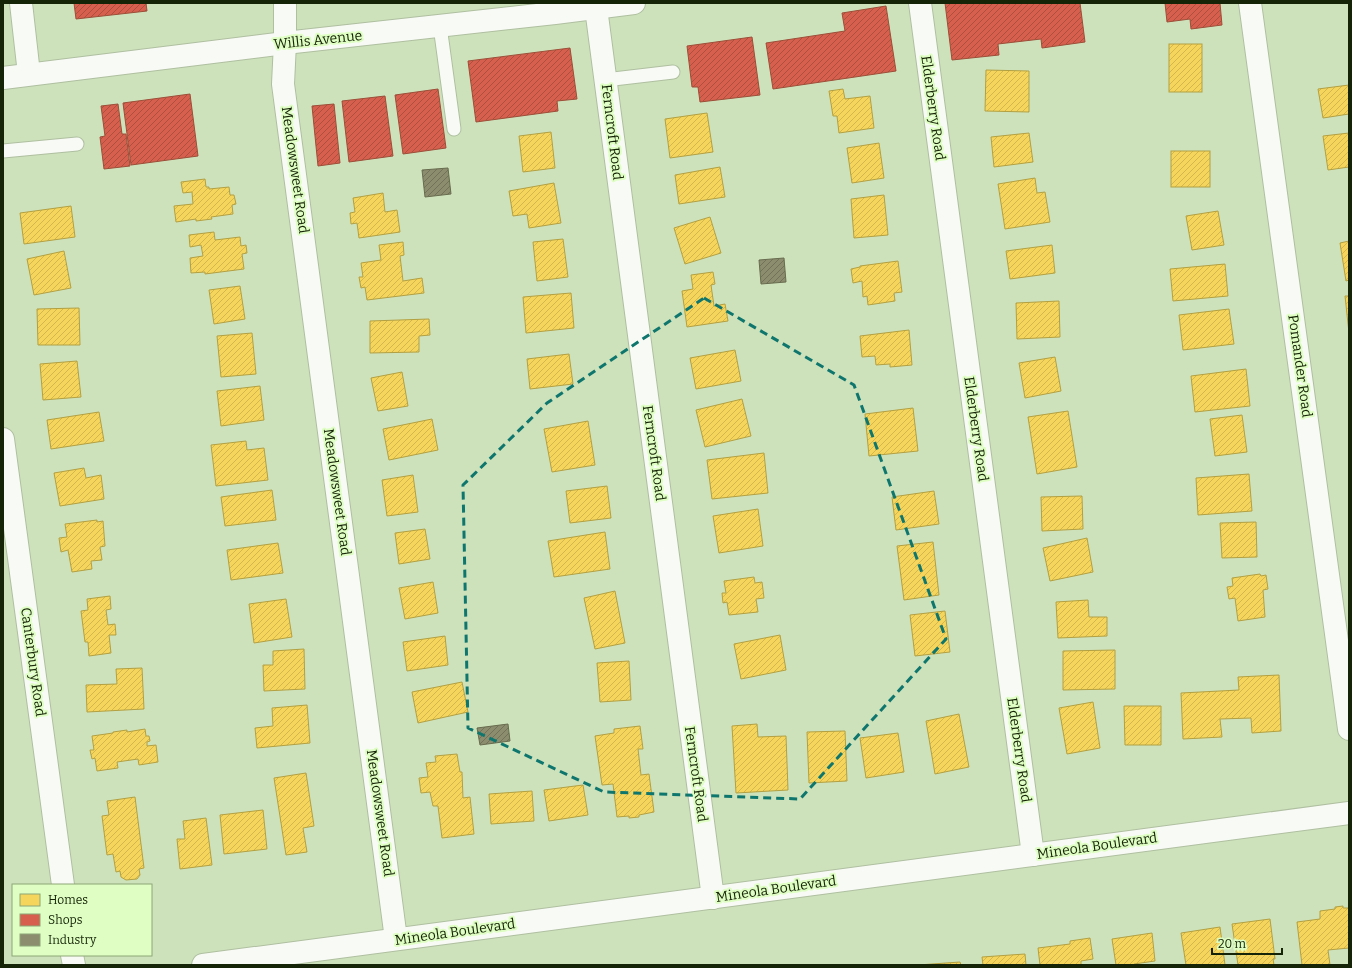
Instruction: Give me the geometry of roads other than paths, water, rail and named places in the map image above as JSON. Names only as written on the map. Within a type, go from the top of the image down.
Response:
[{"type":"street","points":[[21,3],[30,74]]},
{"type":"street","name":"Meadowsweet Road","points":[[285,3],[284,84],[396,939]]},
{"type":"street","name":"Willis Avenue","points":[[3,78],[285,43],[440,26],[554,8],[596,8],[634,3]]},
{"type":"street","name":"Elderberry Road","points":[[920,3],[1033,855]]},
{"type":"street","name":"Pomander Road","points":[[1250,3],[1349,729]]},
{"type":"street","name":"Ferncroft Road","points":[[596,8],[713,898]]},
{"type":"street","name":"Canterbury Road","points":[[3,439],[63,884]]},
{"type":"street","name":"Mineola Boulevard","points":[[203,965],[1349,813]]},
{"type":"lane","points":[[440,26],[454,129]]},
{"type":"lane","points":[[605,80],[673,72]]},
{"type":"lane","points":[[3,151],[78,144]]}]
